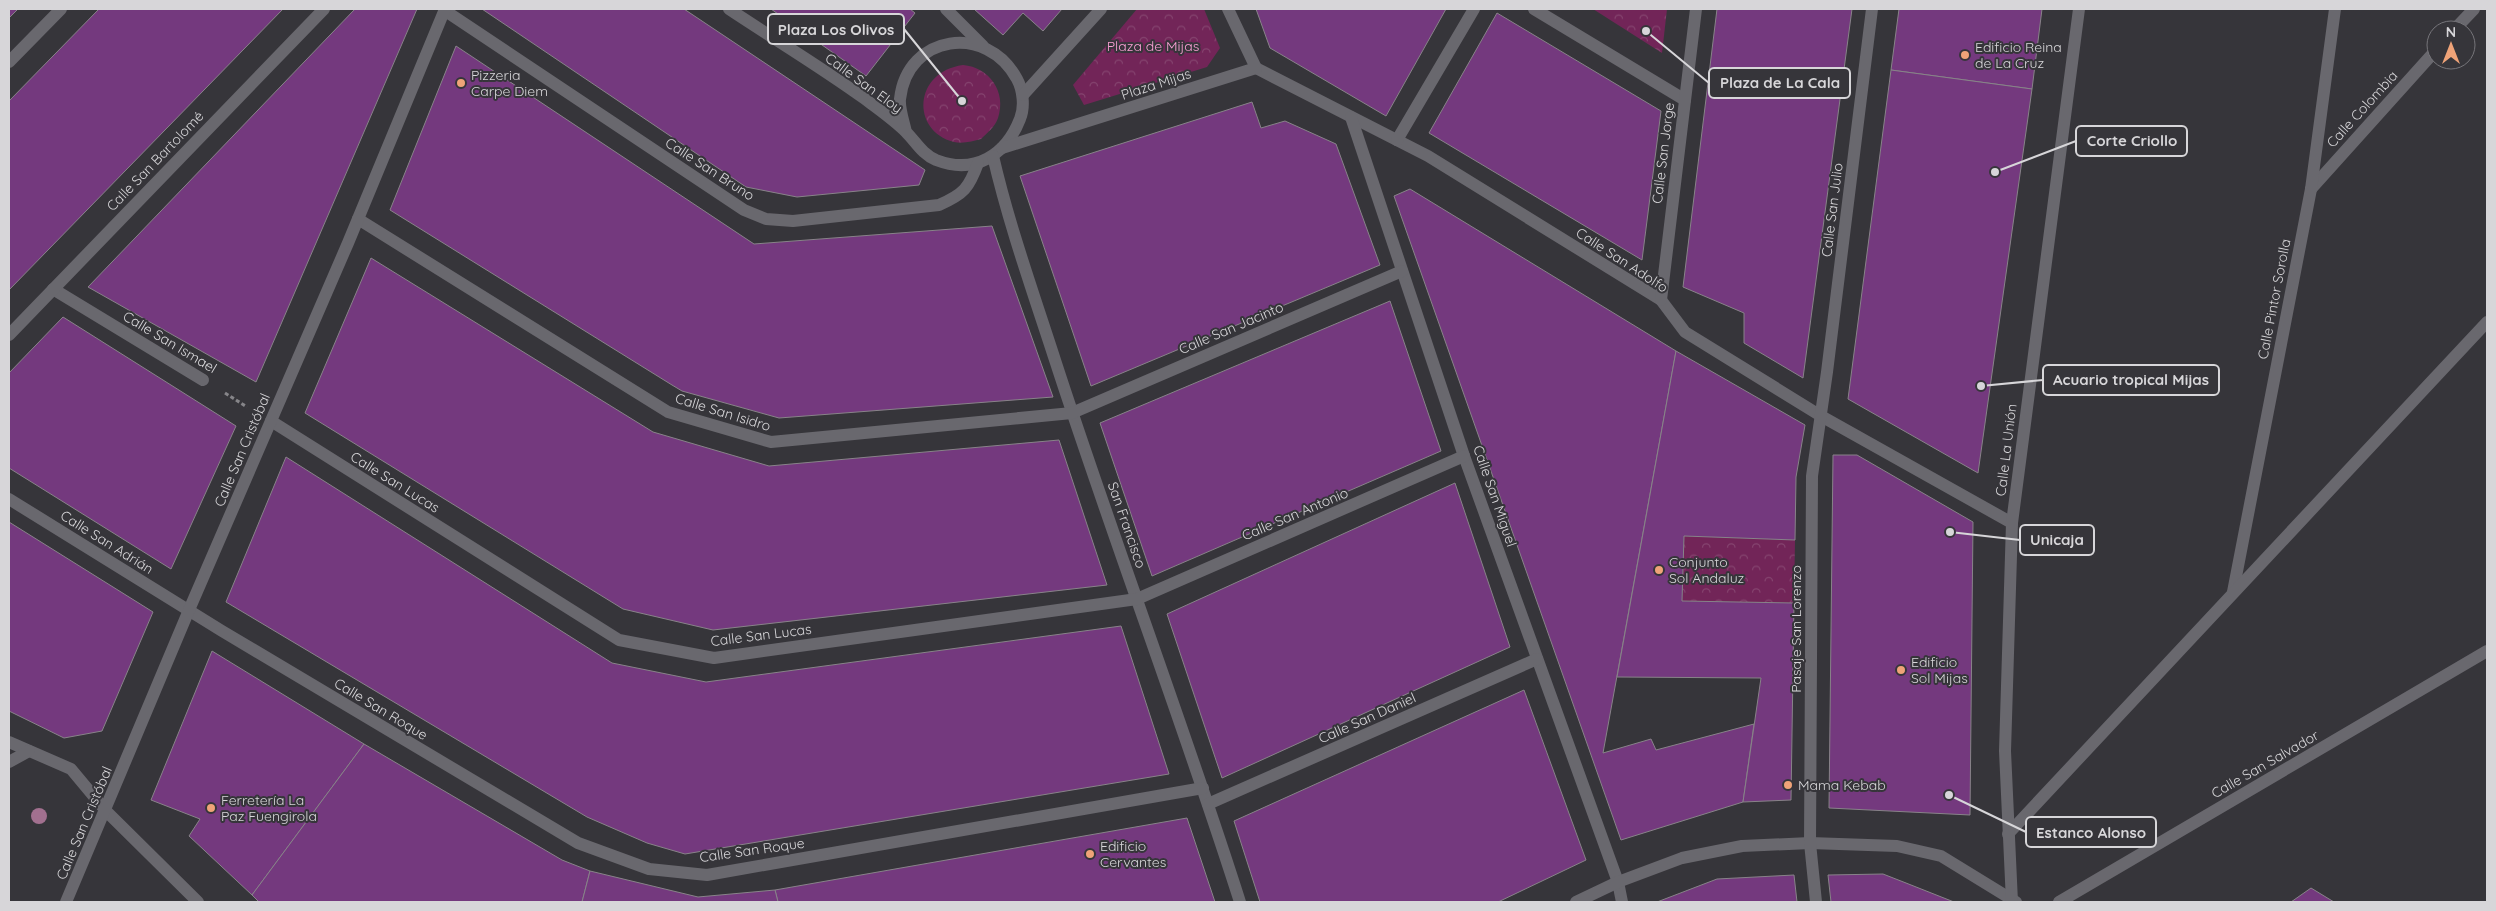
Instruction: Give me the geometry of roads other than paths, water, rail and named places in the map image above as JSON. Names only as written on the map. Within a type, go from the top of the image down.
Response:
[{"type":"street","points":[[9,62],[61,9]]},
{"type":"street","name":"Calle San Bartolomé","points":[[9,334],[324,9]]},
{"type":"street","name":"Calle San Bruno","points":[[444,9],[744,210],[766,219],[793,220],[939,205],[960,195],[972,178],[978,163]]},
{"type":"street","name":"Calle San Cristóbal","points":[[66,902],[106,812],[189,610],[358,219],[444,9]]},
{"type":"street","name":"Calle San Eloy","points":[[729,9],[864,98],[906,132]]},
{"type":"street","points":[[946,9],[983,46]]},
{"type":"street","points":[[1023,95],[1101,9]]},
{"type":"street","points":[[1228,9],[1256,68]]},
{"type":"street","points":[[1397,140],[1474,9]]},
{"type":"street","points":[[1534,9],[1685,100]]},
{"type":"street","name":"Calle San Jorge","points":[[1661,300],[1696,9]]},
{"type":"street","name":"Calle San Julio","points":[[1821,416],[1872,9]]},
{"type":"street","name":"Calle La Unión","points":[[2013,901],[2005,751],[2012,524],[2078,9]]},
{"type":"street","name":"Calle Pintor Sorolla","points":[[2233,592],[2310,189],[2335,9]]},
{"type":"street","points":[[2464,20],[2474,9]]},
{"type":"street","points":[[962,42],[983,46],[993,51],[1010,65],[1023,95],[1022,116],[1010,142],[998,152],[978,163],[957,165],[936,159],[919,149],[906,132],[899,101],[904,80],[919,58],[937,46],[962,42]]},
{"type":"street","name":"Calle Colombia","points":[[2310,189],[2426,61]]},
{"type":"street","name":"Calle San Adolfo","points":[[1256,68],[1428,156],[1661,300],[1685,332],[1821,416],[2012,524]]},
{"type":"street","name":"Plaza Mijas","points":[[998,152],[1256,68]]},
{"type":"street","name":"Calle San Miguel","points":[[1351,116],[1464,456],[1618,882],[1622,902]]},
{"type":"street","name":"San Francisco","points":[[998,152],[1003,197],[1072,413],[1203,788],[1240,902]]},
{"type":"street","name":"Calle San Isidro","points":[[358,219],[668,412],[771,442],[1072,413]]},
{"type":"street","name":"Calle San Jacinto","points":[[1072,413],[1402,271]]},
{"type":"street","name":"Calle San Ismael","points":[[53,289],[203,380]]},
{"type":"street","points":[[2008,834],[2487,322]]},
{"type":"street","name":"Pasaje San Lorenzo","points":[[1816,902],[1810,843],[1812,476],[1821,416]]},
{"type":"street","name":"Calle San Lucas","points":[[271,421],[619,640],[714,658],[1137,599]]},
{"type":"street","name":"Calle San Antonio","points":[[1137,599],[1464,456]]},
{"type":"street","name":"Calle San Adrián","points":[[9,500],[189,610]]},
{"type":"street","name":"Calle San Roque","points":[[189,610],[578,843],[649,869],[707,875],[1203,788]]},
{"type":"street","name":"Calle San Salvador","points":[[2059,902],[2487,651]]},
{"type":"street","name":"Calle San Daniel","points":[[1208,804],[1537,659]]},
{"type":"street","points":[[9,742],[71,769],[106,812],[198,902]]},
{"type":"street","points":[[9,762],[29,751]]},
{"type":"street","points":[[1576,902],[1618,882],[1682,858],[1742,846],[1810,843],[1897,846],[1941,856],[2013,901]]},
{"type":"place","name":"Plaza de La Cala","points":[[1646,31]]},
{"type":"place","name":"Edificio Reina de La Cruz","points":[[1965,55]]},
{"type":"place","name":"Pizzeria Carpe Diem","points":[[461,83]]},
{"type":"place","name":"Plaza Los Olivos","points":[[962,101]]},
{"type":"place","name":"Corte Criollo","points":[[1995,172]]},
{"type":"place","name":"Acuario tropical Mijas","points":[[1981,386]]},
{"type":"place","name":"Unicaja","points":[[1950,532]]},
{"type":"place","name":"Conjunto Sol Andaluz","points":[[1659,570]]},
{"type":"place","name":"Edificio Sol Mijas","points":[[1901,670]]},
{"type":"place","name":"Mama Kebab","points":[[1788,785]]},
{"type":"place","name":"Estanco Alonso","points":[[1949,795]]},
{"type":"place","name":"Ferretería La Paz Fuengirola","points":[[211,808]]},
{"type":"place","name":"Edificio Cervantes","points":[[1090,854]]},
{"type":"park label","name":"Plaza de Mijas","points":[[1153,46]]}]
